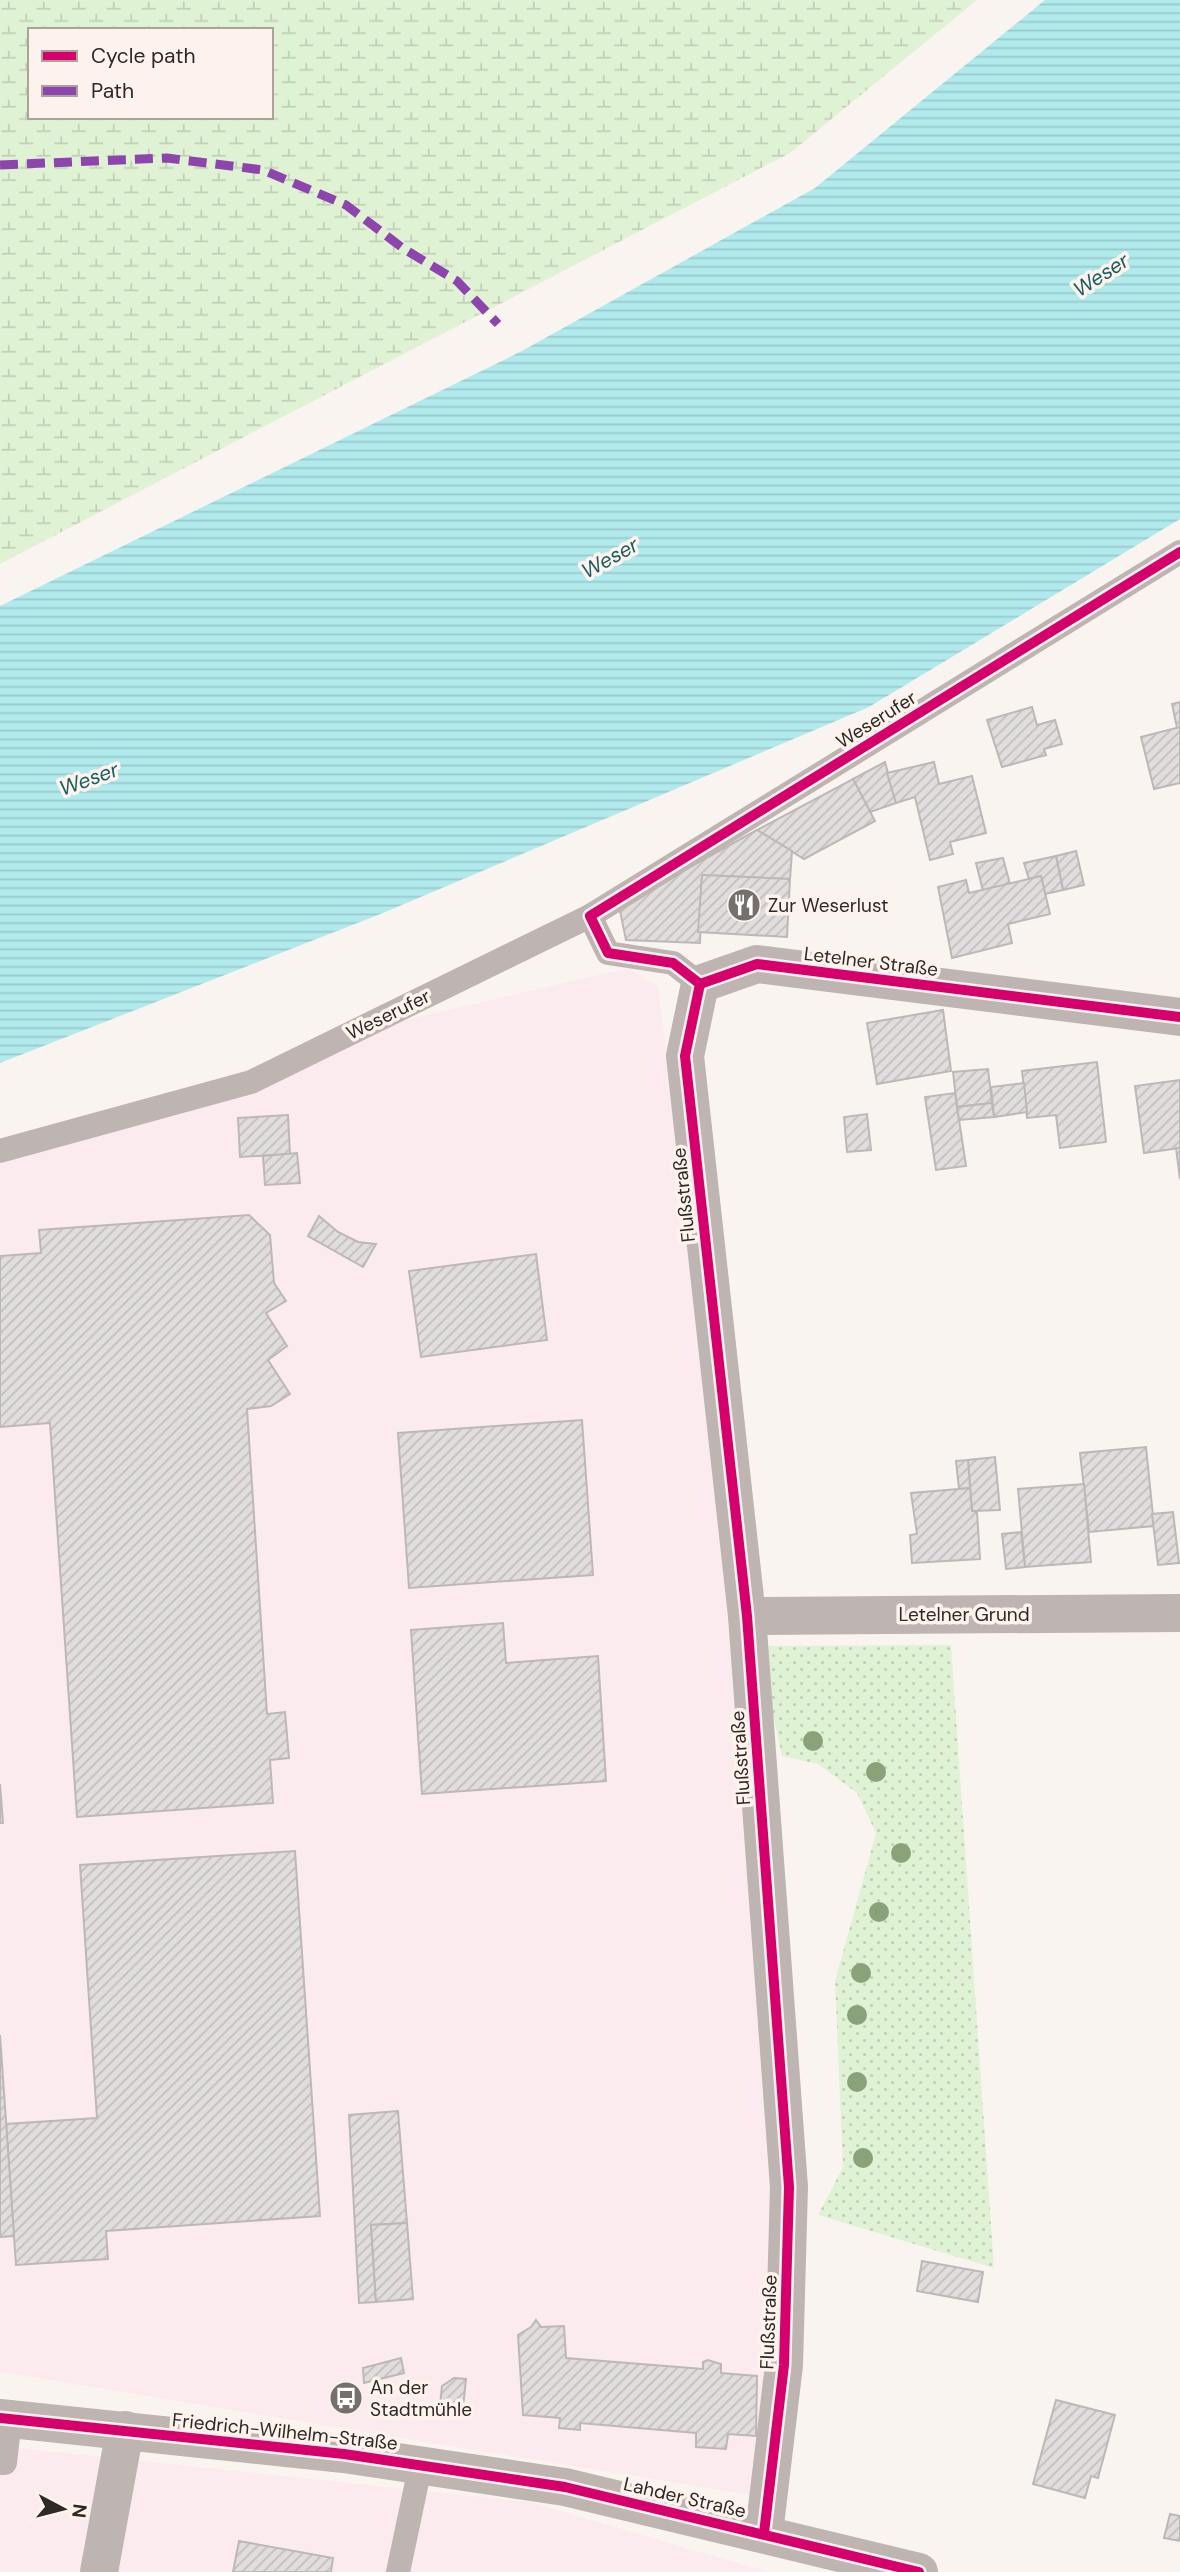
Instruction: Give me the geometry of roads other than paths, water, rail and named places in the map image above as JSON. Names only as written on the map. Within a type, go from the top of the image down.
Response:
[{"type":"street","name":"Letelner Straße","points":[[700,984],[757,964],[1180,1017]]},
{"type":"street","name":"Flußstraße","points":[[700,984],[685,1056],[747,1616],[789,2188],[784,2365],[764,2533]]},
{"type":"street","name":"Letelner Grund","points":[[747,1616],[1180,1613]]},
{"type":"street","name":"Friedrich-Wilhelm-Straße","points":[[5,2419],[421,2463],[565,2487]]},
{"type":"street","points":[[99,2572],[125,2431]]},
{"type":"street","name":"Lahder Straße","points":[[565,2487],[919,2572]]},
{"type":"lane","name":"Weserufer","points":[[0,1151],[251,1082],[590,916],[1180,552]]},
{"type":"lane","points":[[590,916],[607,953],[673,963],[700,984]]},
{"type":"lane","points":[[0,2463],[5,2463],[5,2419]]},
{"type":"lane","points":[[398,2572],[421,2463]]},
{"type":"water","name":"Weser","points":[[1045,0],[1180,0],[1180,519],[869,707],[383,913],[0,1063],[0,606],[520,352],[815,188]]},
{"type":"place","name":"Zur Weserlust","points":[[744,905]]},
{"type":"place","name":"An der Stadtmühle","points":[[346,2398]]}]
